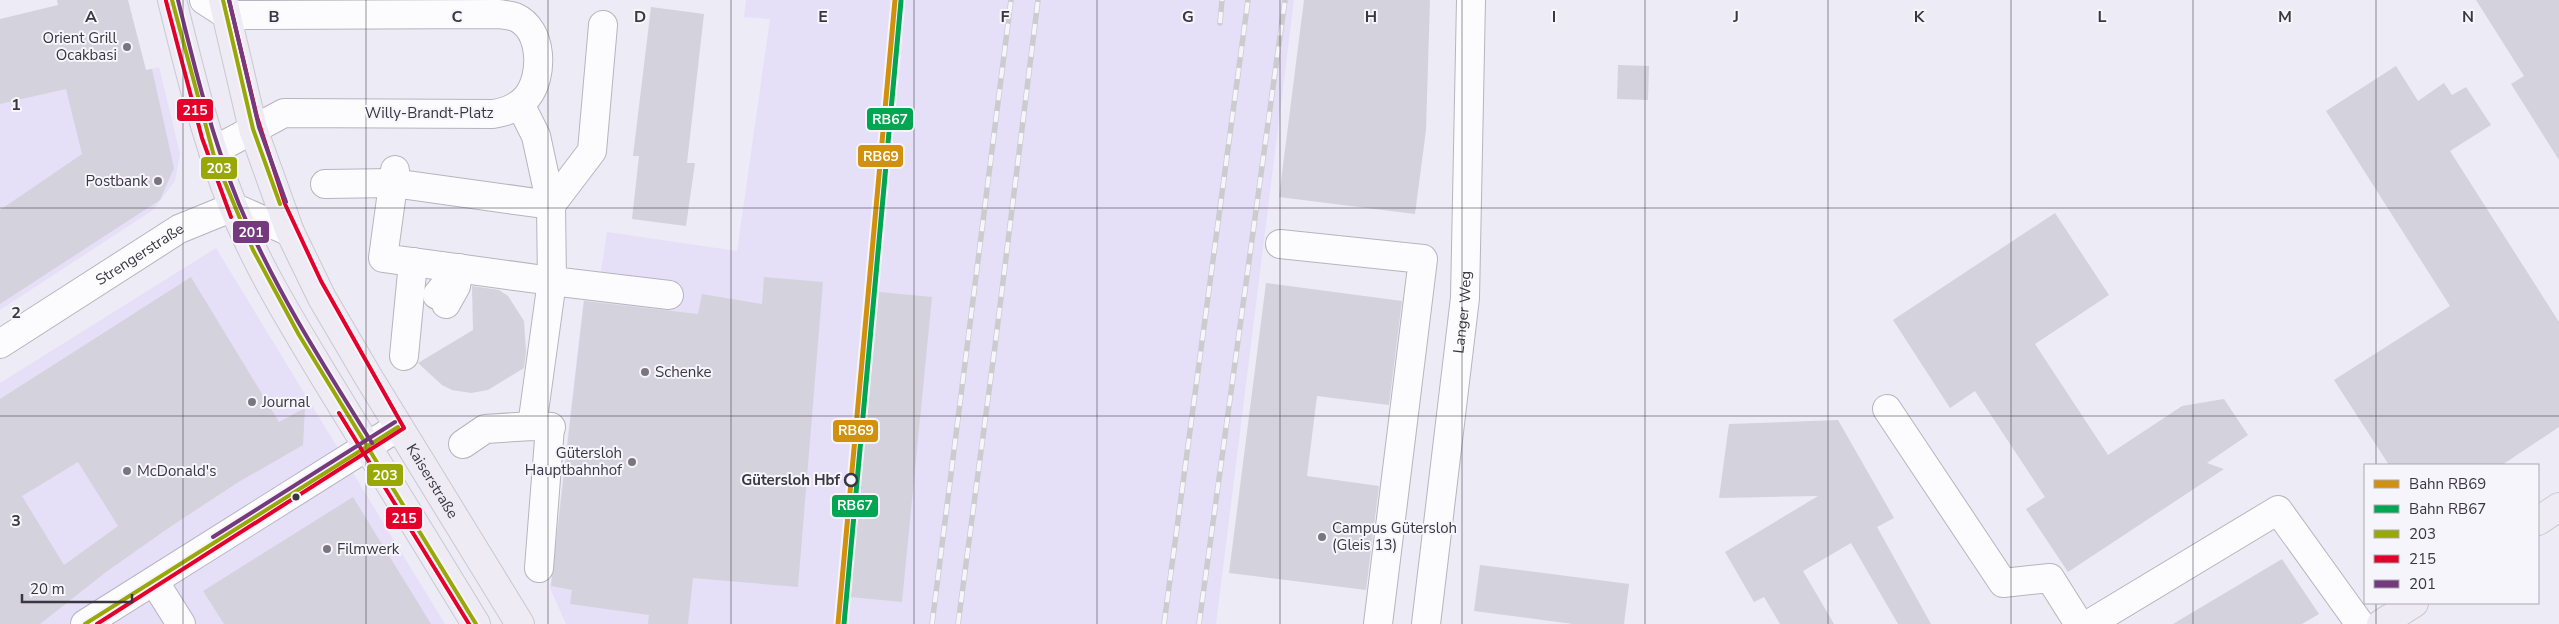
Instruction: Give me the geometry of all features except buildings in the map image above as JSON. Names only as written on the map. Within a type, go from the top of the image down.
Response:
[{"type":"main road","points":[[172,0],[190,73],[213,150],[233,207],[258,261],[367,446],[476,624]]},
{"type":"main road","name":"Kaiserstraße","points":[[225,7],[253,129],[290,232],[322,298],[398,427],[520,624]]},
{"type":"main road","points":[[2539,520],[2559,507]]},
{"type":"main road","points":[[2382,624],[2412,604]]},
{"type":"street","points":[[204,0],[225,7],[499,14],[515,17],[527,26],[538,52],[534,84],[528,96],[520,104],[536,136],[550,205],[552,281],[550,427],[539,568]]},
{"type":"street","name":"Langer Weg","points":[[1426,624],[1465,298],[1471,0]]},
{"type":"street","points":[[550,205],[592,151],[602,25]]},
{"type":"street","name":"Willy-Brandt-Platz","points":[[213,150],[284,113],[493,114],[508,111],[520,104]]},
{"type":"street","points":[[324,184],[394,177],[550,205]]},
{"type":"street","points":[[394,177],[383,258],[669,295]]},
{"type":"street","points":[[233,207],[290,232]]},
{"type":"street","name":"Strengerstraße","points":[[0,344],[179,229],[233,207]]},
{"type":"street","points":[[1280,244],[1423,259],[1378,624]]},
{"type":"street","points":[[404,356],[413,262]]},
{"type":"street","points":[[441,300],[459,268]]},
{"type":"street","points":[[1887,409],[2003,583],[2050,578],[2078,624]]},
{"type":"street","points":[[86,624],[398,427]]},
{"type":"street","points":[[463,444],[485,429],[550,427]]},
{"type":"street","points":[[2088,624],[2278,510],[2360,624]]},
{"type":"street","points":[[154,580],[181,624]]},
{"type":"shaded area","points":[[746,0],[1294,0],[1216,624],[566,624],[550,588],[584,296],[597,297],[607,232],[737,251],[770,19],[744,17]]},
{"type":"shaded area","points":[[159,67],[180,154],[175,181],[153,210],[0,310],[0,104]]},
{"type":"shaded area","points":[[216,248],[445,624],[0,624],[0,383]]},
{"type":"railway","points":[[932,624],[1011,0]]},
{"type":"railway","points":[[958,624],[1038,0]]},
{"type":"railway","points":[[1220,23],[1222,0]]},
{"type":"railway","points":[[1164,624],[1248,0]]},
{"type":"railway","points":[[1199,624],[1285,0]]},
{"type":"rail line","name":"RB69","points":[[838,624],[895,0]]},
{"type":"rail line","name":"RB67","points":[[844,624],[901,1]]},
{"type":"transit line","name":"203","points":[[172,0],[214,156],[253,250],[299,335],[476,624]]},
{"type":"transit line","name":"201","points":[[178,0],[212,129],[239,204],[284,296],[318,356],[372,443]]},
{"type":"transit line","name":"203","points":[[223,0],[253,129],[280,204]]},
{"type":"transit line","name":"215","points":[[97,624],[404,428],[321,281],[285,204],[257,117],[229,0]]},
{"type":"transit line","name":"201","points":[[229,0],[259,127],[286,202]]},
{"type":"transit line","name":"215","points":[[166,1],[202,138],[231,217]]},
{"type":"transit line","name":"215","points":[[339,413],[469,624]]},
{"type":"transit line","name":"201","points":[[213,537],[395,422]]},
{"type":"transit line","name":"203","points":[[85,624],[398,427]]},
{"type":"place","name":"Orient Grill Ocakbasi","points":[[127,47]]},
{"type":"place","name":"Postbank","points":[[158,181]]},
{"type":"place","name":"Schenke","points":[[645,372]]},
{"type":"place","name":"Journal","points":[[252,402]]},
{"type":"place","name":"Gütersloh Hauptbahnhof","points":[[632,462]]},
{"type":"place","name":"McDonald's","points":[[127,471]]},
{"type":"place","name":"Gütersloh Hbf","points":[[851,480]]},
{"type":"place","name":"Campus Gütersloh (Gleis 13)","points":[[1322,537]]},
{"type":"place","name":"Filmwerk","points":[[327,549]]}]
